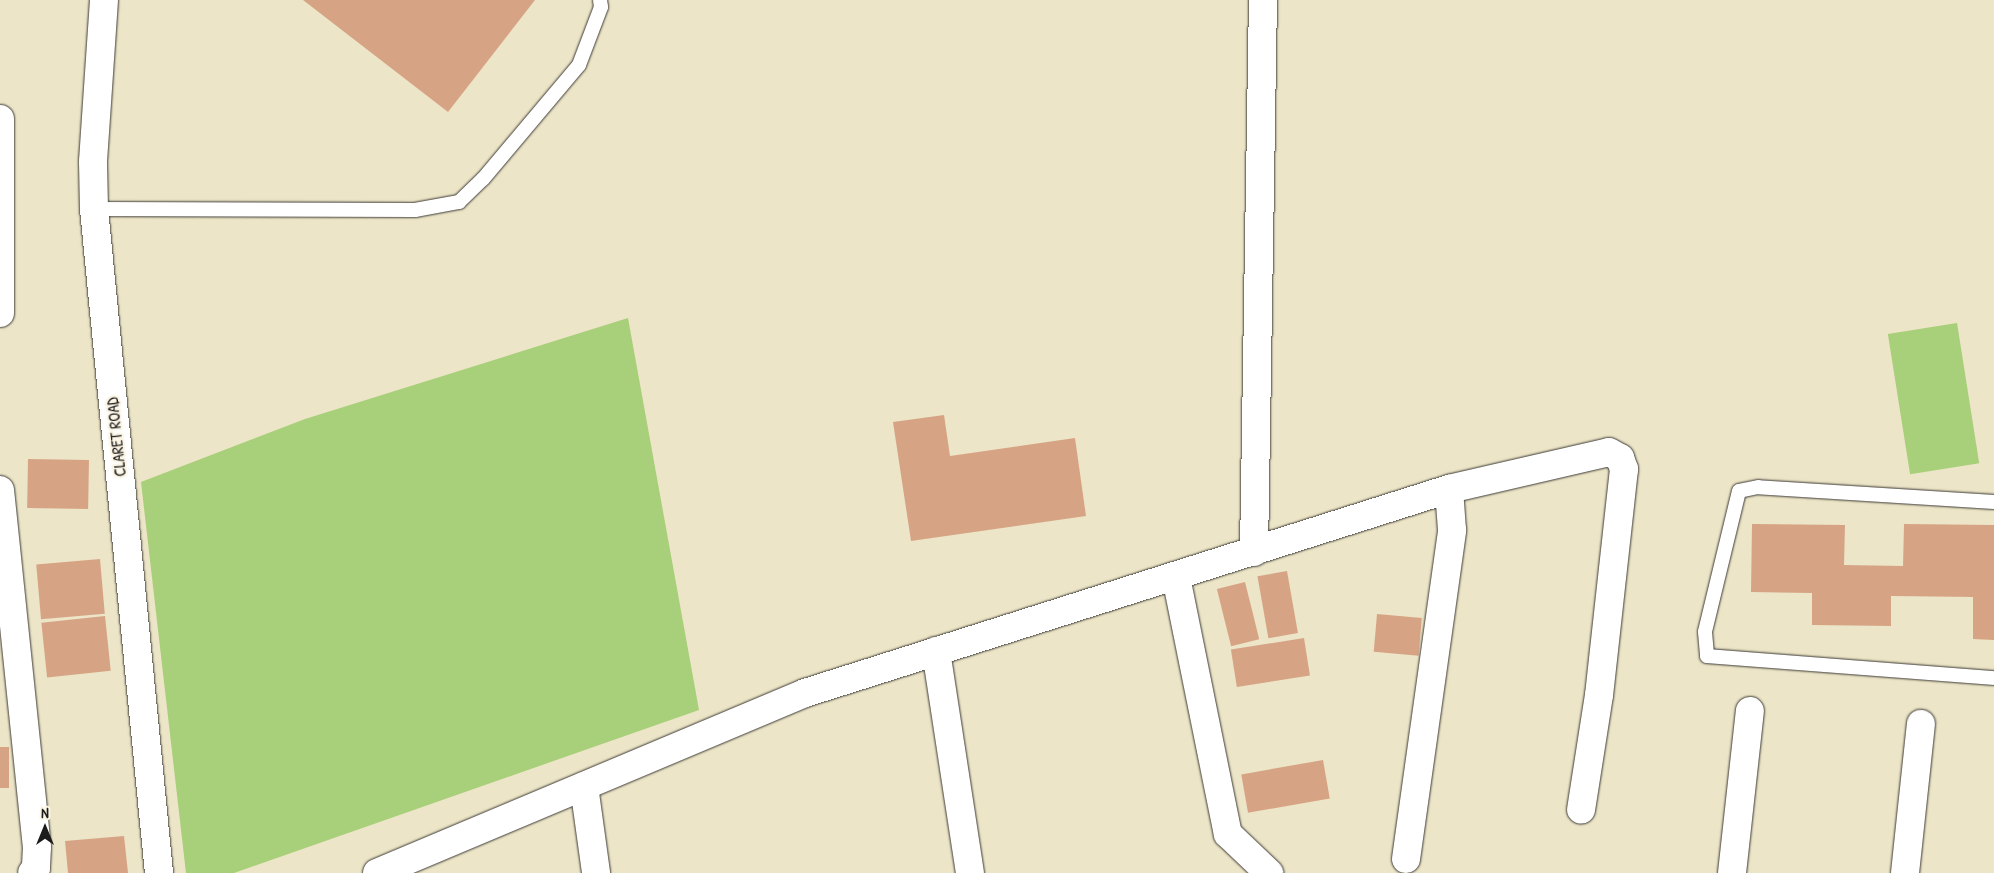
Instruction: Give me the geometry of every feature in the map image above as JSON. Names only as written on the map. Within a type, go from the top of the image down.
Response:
[{"type":"street","name":"CLARET ROAD","points":[[104,0],[93,162],[94,209],[159,873]]},
{"type":"street","points":[[1254,552],[1263,0]]},
{"type":"street","points":[[0,119],[0,313]]},
{"type":"street","points":[[377,873],[805,692],[1450,489],[1609,452],[1620,458],[1624,469],[1599,695],[1581,810]]},
{"type":"street","points":[[1406,859],[1452,530],[1450,489]]},
{"type":"street","points":[[0,490],[38,847],[35,871]]},
{"type":"street","points":[[1176,576],[1228,834],[1269,873]]},
{"type":"street","points":[[936,651],[970,873]]},
{"type":"street","points":[[1732,873],[1750,711]]},
{"type":"street","points":[[1905,873],[1921,724]]},
{"type":"street","points":[[584,786],[596,873]]},
{"type":"lane","points":[[94,209],[415,210],[459,202],[483,179],[579,65],[602,7],[600,0]]},
{"type":"lane","points":[[1994,502],[1758,487],[1739,491],[1706,632],[1707,656],[1994,678]]},
{"type":"green space","points":[[628,318],[699,710],[234,873],[186,873],[141,482],[305,419]]},
{"type":"green space","points":[[1957,323],[1979,463],[1910,474],[1888,334]]},
{"type":"building","points":[[303,0],[535,0],[448,112]]},
{"type":"building","points":[[944,415],[950,456],[1075,438],[1086,516],[911,541],[893,422]]},
{"type":"building","points":[[28,459],[89,460],[88,509],[27,508]]},
{"type":"building","points":[[1752,524],[1845,525],[1844,565],[1903,566],[1904,524],[1994,525],[1994,640],[1973,639],[1973,597],[1891,596],[1891,626],[1812,625],[1812,593],[1751,592]]},
{"type":"building","points":[[100,559],[105,614],[41,619],[36,565]]},
{"type":"building","points":[[1287,571],[1298,633],[1268,638],[1257,576]]},
{"type":"building","points":[[1245,582],[1259,639],[1231,646],[1217,589]]},
{"type":"building","points":[[1377,614],[1422,618],[1419,656],[1374,652]]},
{"type":"building","points":[[105,616],[111,671],[47,677],[41,623]]},
{"type":"building","points":[[1304,638],[1310,676],[1237,687],[1231,650]]},
{"type":"building","points":[[0,747],[9,747],[9,788],[0,788]]},
{"type":"building","points":[[1323,760],[1330,798],[1248,813],[1241,774]]},
{"type":"building","points":[[124,836],[128,873],[68,873],[65,841]]}]
